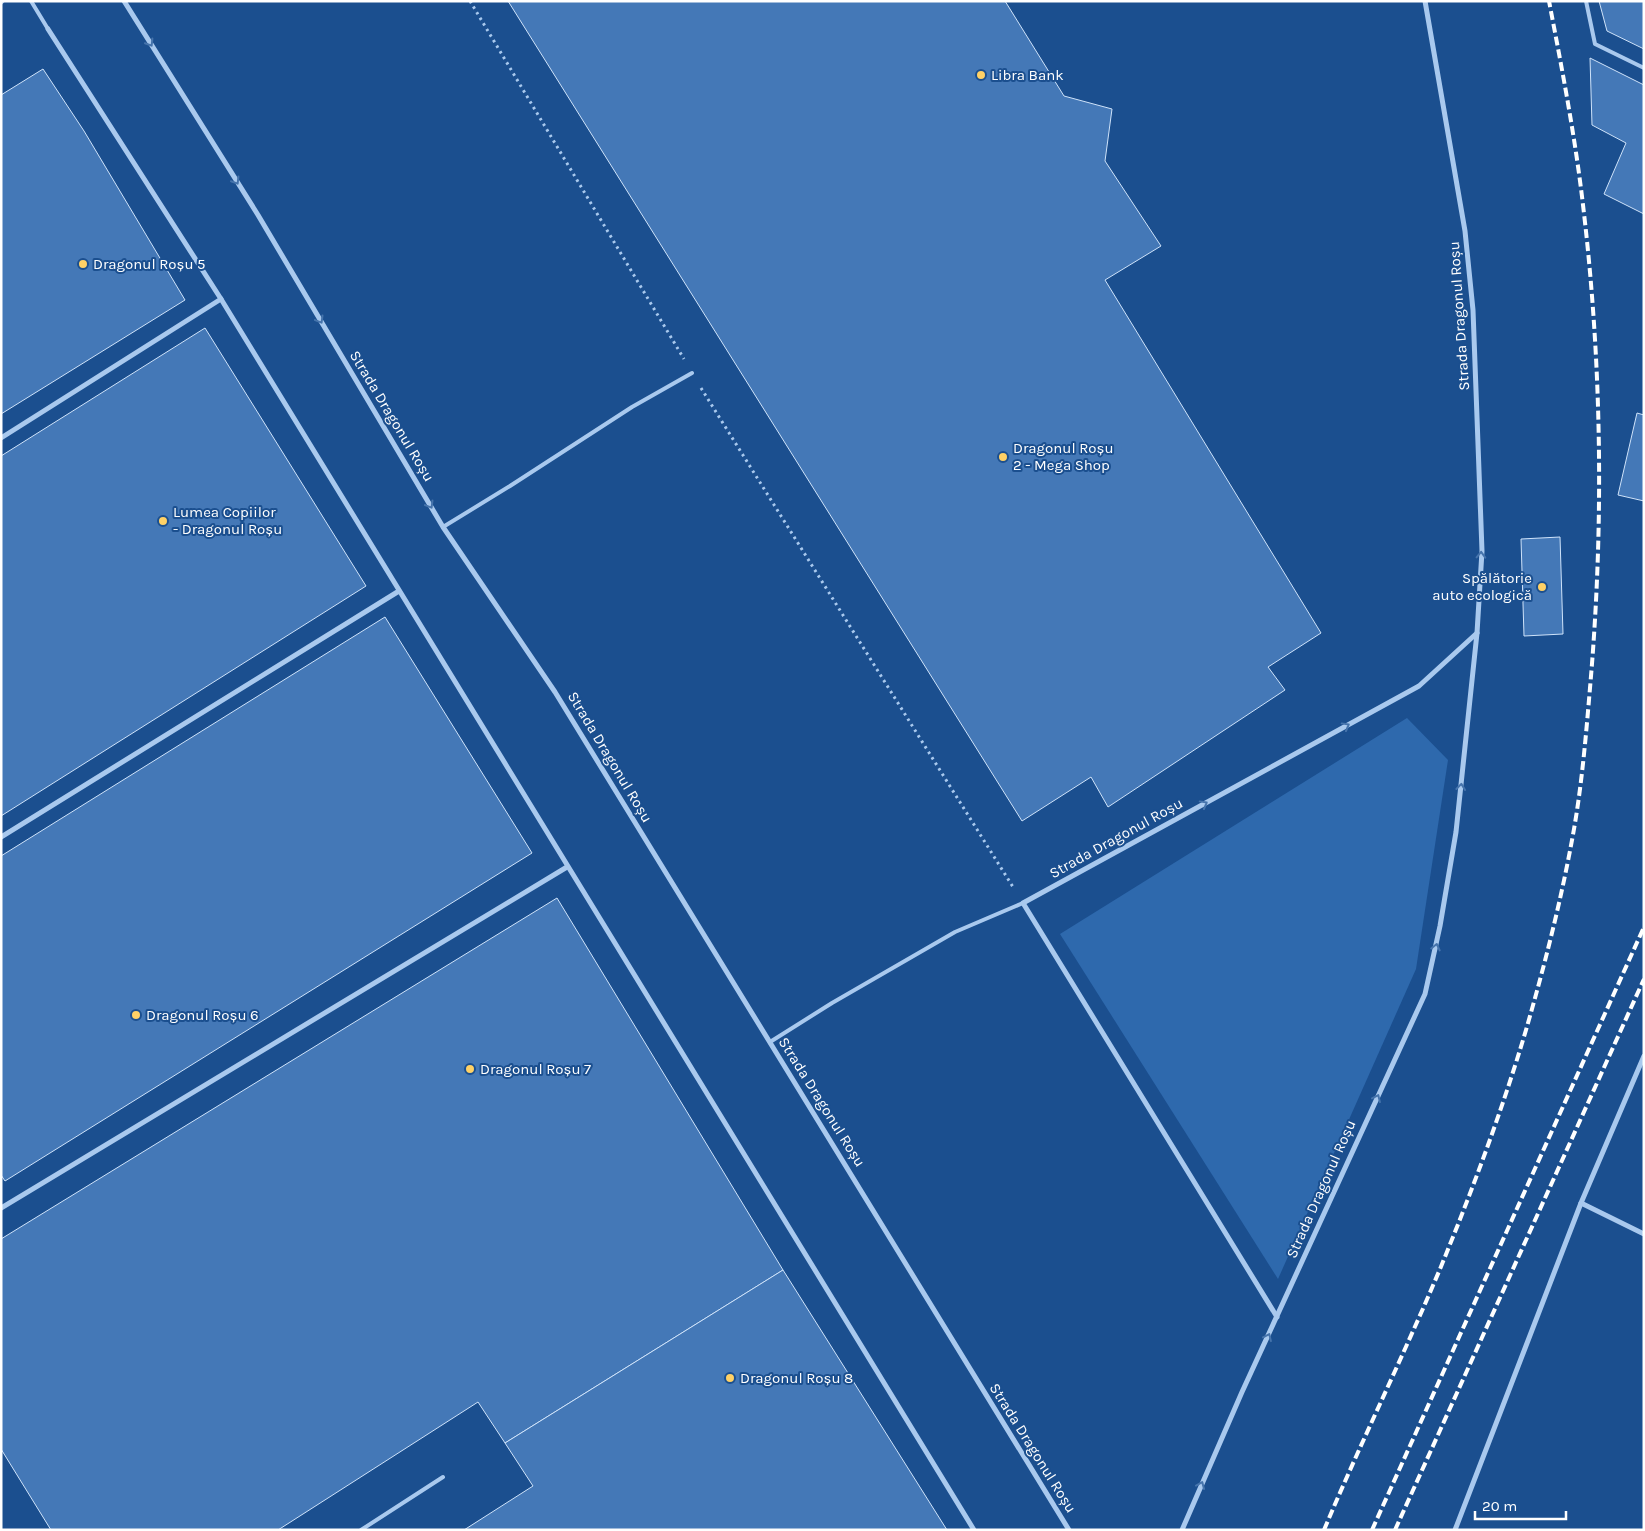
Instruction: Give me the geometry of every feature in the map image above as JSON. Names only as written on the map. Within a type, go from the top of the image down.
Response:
[{"type":"street","name":"Strada Dragonul Roșu","points":[[124,1],[258,215],[443,526],[555,692],[1069,1530]]},
{"type":"street","name":"Strada Dragonul Roșu","points":[[1182,1530],[1238,1400],[1425,994],[1440,926],[1456,832],[1477,633],[1482,551],[1473,310],[1465,231],[1425,1]]},
{"type":"street","points":[[48,29],[221,299],[974,1530]]},
{"type":"street","points":[[1,438],[221,299]]},
{"type":"street","points":[[1,837],[399,591]]},
{"type":"street","name":"Strada Dragonul Roșu","points":[[1023,903],[1419,686],[1477,633]]},
{"type":"street","points":[[1,1208],[567,866]]},
{"type":"street","points":[[1023,903],[1277,1318]]},
{"type":"street","points":[[1455,1530],[1581,1203],[1644,1056]]},
{"type":"street","points":[[1581,1203],[1644,1234]]},
{"type":"lane","points":[[31,1],[48,29]]},
{"type":"lane","points":[[1586,1],[1595,44],[1644,68]]},
{"type":"lane","points":[[443,526],[510,486],[632,407],[692,373]]},
{"type":"lane","points":[[770,1042],[832,1003],[955,932],[1023,903]]},
{"type":"lane","points":[[361,1530],[443,1477]]},
{"type":"path","points":[[470,1],[692,373],[1023,903]]},
{"type":"shaded area","points":[[1407,718],[1448,760],[1416,969],[1278,1279],[1060,934]]},
{"type":"building","name":"Dragonul Roșu 2 - Mega Shop","points":[[508,1],[1005,1],[1064,96],[1112,109],[1105,161],[1161,246],[1105,280],[1321,633],[1268,667],[1285,690],[1108,807],[1091,777],[1022,821]]},
{"type":"building","points":[[1599,1],[1644,1],[1644,49],[1607,31]]},
{"type":"building","points":[[1590,58],[1644,85],[1644,214],[1604,194],[1626,143],[1592,125]]},
{"type":"building","name":"Dragonul Roșu 5","points":[[43,69],[84,131],[185,300],[1,414],[1,95]]},
{"type":"building","name":"Lumea Copiilor - Dragonul Roșu","points":[[205,328],[366,586],[1,816],[1,456]]},
{"type":"building","points":[[1637,413],[1644,415],[1644,501],[1618,495]]},
{"type":"building","name":"Spălătorie auto ecologică","points":[[1560,537],[1563,634],[1524,636],[1521,539]]},
{"type":"building","name":"Dragonul Roșu 6","points":[[385,617],[532,853],[5,1181],[1,1175],[1,856]]},
{"type":"building","name":"Dragonul Roșu 7","points":[[557,898],[783,1270],[505,1443],[478,1402],[278,1530],[51,1530],[1,1449],[1,1239]]},
{"type":"building","name":"Dragonul Roșu 8","points":[[783,1270],[947,1530],[464,1530],[533,1486],[505,1443]]},
{"type":"railway","points":[[1324,1530],[1440,1269],[1497,1121],[1526,1030],[1546,955],[1564,880],[1577,812],[1590,688],[1597,567],[1599,506],[1597,385],[1594,325],[1580,179],[1549,1]]},
{"type":"railway","points":[[1372,1530],[1644,927]]},
{"type":"railway","points":[[1395,1530],[1644,979]]},
{"type":"place","name":"Libra Bank","points":[[981,75]]},
{"type":"place","name":"Dragonul Roșu 5","points":[[83,264]]},
{"type":"place","name":"Dragonul Roșu 2 - Mega Shop","points":[[1003,457]]},
{"type":"place","name":"Lumea Copiilor - Dragonul Roșu","points":[[163,521]]},
{"type":"place","name":"Spălătorie auto ecologică","points":[[1542,587]]},
{"type":"place","name":"Dragonul Roșu 6","points":[[136,1015]]},
{"type":"place","name":"Dragonul Roșu 7","points":[[470,1069]]},
{"type":"place","name":"Dragonul Roșu 8","points":[[730,1378]]}]
